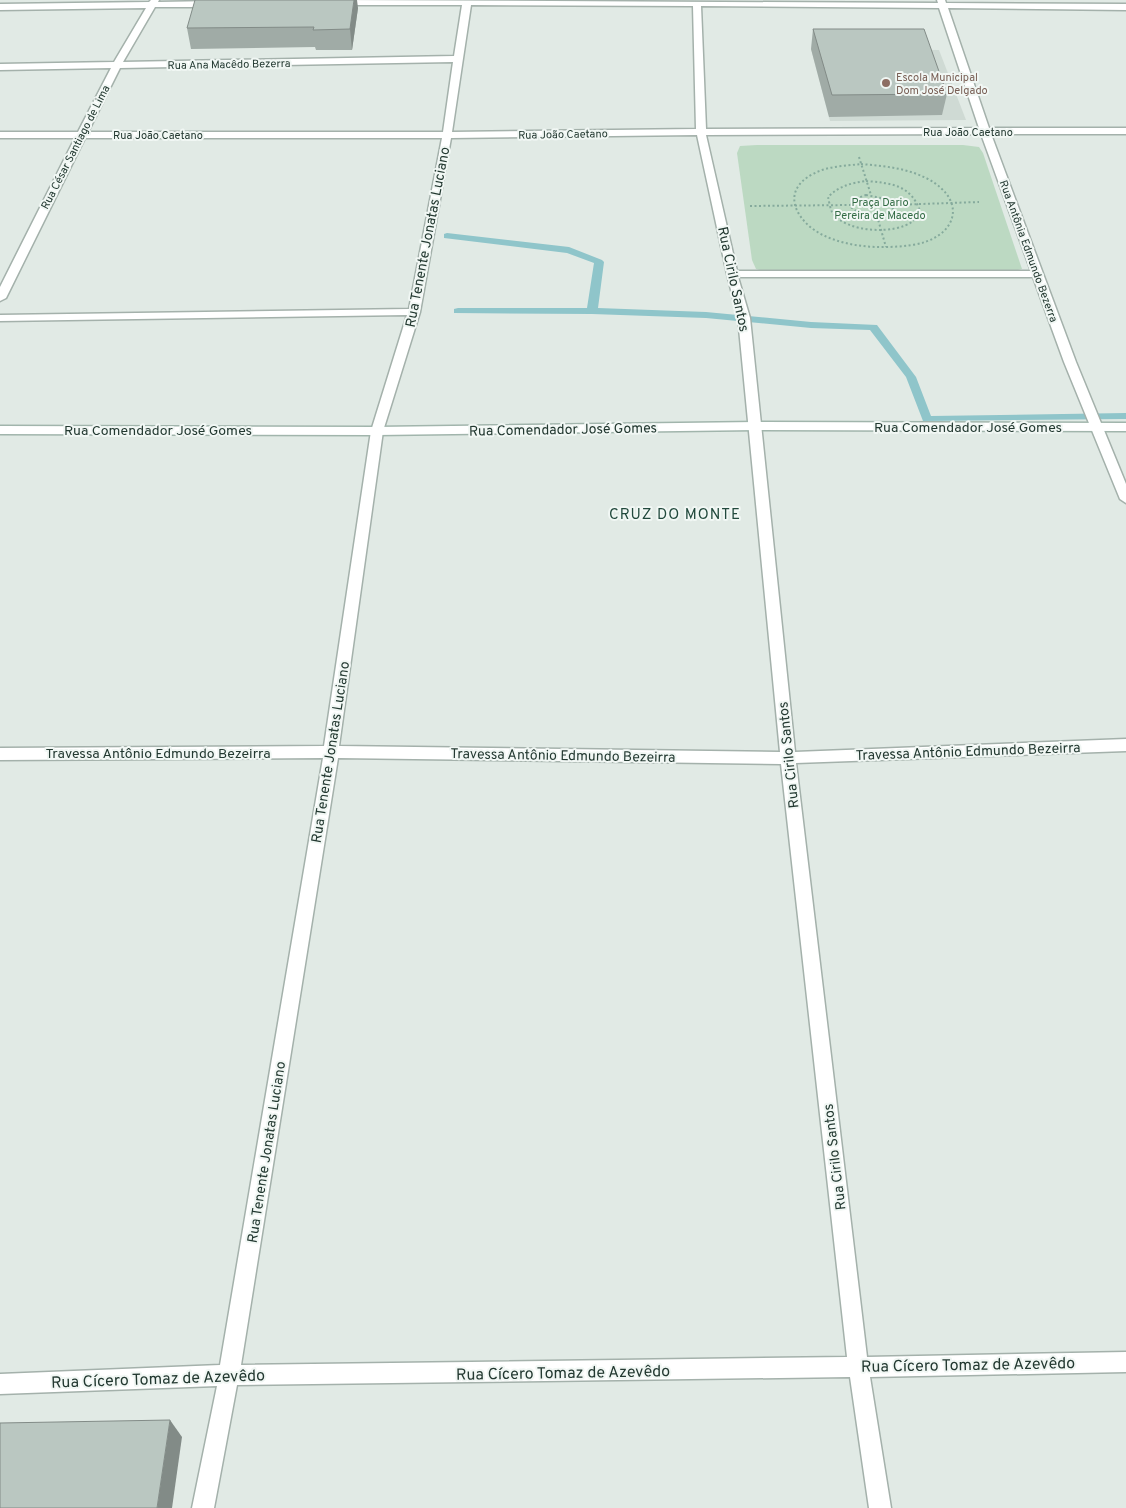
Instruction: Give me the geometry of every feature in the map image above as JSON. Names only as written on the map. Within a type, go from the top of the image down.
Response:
[{"type":"street","points":[[330,3],[467,1],[697,4],[942,3],[1126,7]]},
{"type":"street","name":"Rua Tenente Jonatas Luciano","points":[[204,1508],[230,1375],[331,752],[377,431],[414,312],[447,135],[467,1]]},
{"type":"street","points":[[0,7],[154,2],[222,4]]},
{"type":"street","name":"Rua César Santiago de Lima","points":[[0,298],[116,66],[154,2]]},
{"type":"street","name":"Rua Antônia Edmundo Bezerra","points":[[942,3],[985,132],[1070,362],[1126,499]]},
{"type":"street","name":"Rua Cirilo Santos","points":[[697,4],[701,132],[732,274],[744,318],[788,758],[858,1366],[880,1508]]},
{"type":"street","name":"Rua Ana Macêdo Bezerra","points":[[0,67],[458,59]]},
{"type":"street","name":"Rua João Caetano","points":[[0,135],[447,135],[701,132],[1126,131]]},
{"type":"street","points":[[732,274],[1038,274]]},
{"type":"street","points":[[0,318],[414,312]]},
{"type":"street","name":"Rua Comendador José Gomes","points":[[0,430],[377,431],[756,426],[1126,427]]},
{"type":"street","name":"Travessa Antônio Edmundo Bezeirra","points":[[0,754],[331,752],[788,758],[1126,745]]},
{"type":"street","name":"Rua Cícero Tomaz de Azevêdo","points":[[0,1384],[230,1375],[700,1370],[1126,1362]]},
{"type":"path","points":[[859,156],[871,195]]},
{"type":"path","points":[[862,164],[887,166],[912,172],[932,182],[947,194],[952,203],[954,207],[953,220],[944,232],[927,242],[904,247],[886,248],[852,245],[827,237],[807,225],[796,212],[793,197],[800,184],[814,174],[835,167],[862,164]]},
{"type":"path","points":[[866,181],[890,184],[903,189],[914,196],[920,204],[921,212],[913,222],[896,229],[881,230],[852,226],[840,220],[831,212],[828,205],[828,197],[835,190],[845,185],[866,181]]},
{"type":"path","points":[[851,205],[852,200],[855,198],[871,195],[885,198],[892,205],[985,202]]},
{"type":"path","points":[[752,215],[750,206],[851,205]]},
{"type":"path","points":[[851,205],[860,214],[877,216],[890,212],[892,205]]},
{"type":"path","points":[[877,216],[888,255]]},
{"type":"shaded area","name":"Escola Municipal Dom José Delgado","points":[[811,49],[939,50],[966,120],[830,121]]},
{"type":"green space","name":"Praça Dario Pereira de Macedo","points":[[963,145],[979,147],[983,153],[1022,269],[1014,271],[766,272],[756,269],[752,260],[737,153],[740,146]]},
{"type":"building","points":[[195,0],[354,0],[350,29],[313,30],[314,27],[187,28]]},
{"type":"building","points":[[813,29],[924,29],[947,94],[832,95]]},
{"type":"building","points":[[170,1420],[157,1508],[0,1508],[0,1423]]},
{"type":"waterway","points":[[447,236],[569,250],[599,262],[592,311]]},
{"type":"waterway","points":[[458,311],[592,311]]},
{"type":"waterway","points":[[592,311],[706,315],[811,325],[873,327],[911,377],[927,419],[1126,416]]},
{"type":"place","name":"Escola Municipal Dom José Delgado","points":[[886,83]]},
{"type":"district","name":"CRUZ DO MONTE","points":[[675,514]]}]
